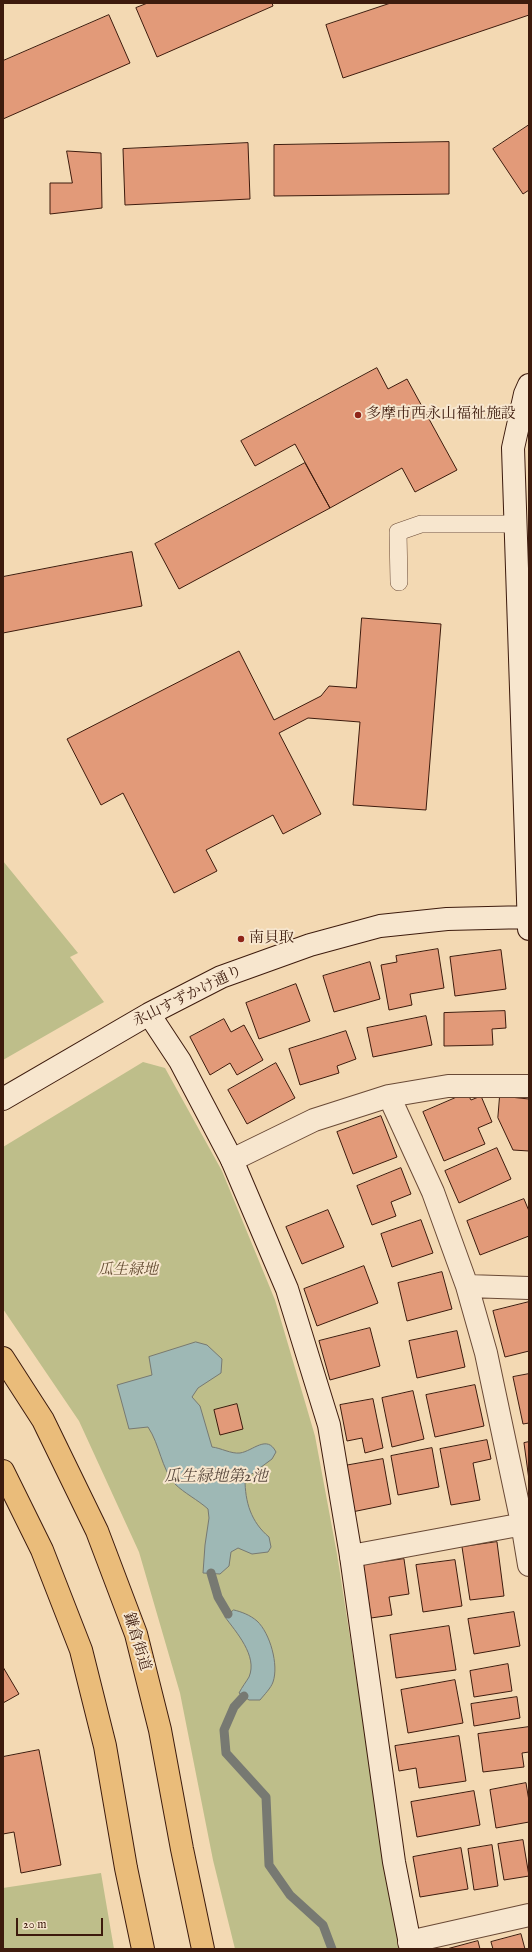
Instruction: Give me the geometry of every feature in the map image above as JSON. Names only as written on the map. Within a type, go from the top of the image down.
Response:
[{"type":"main road","name":"鎌倉街道","points":[[3,1358],[43,1420],[97,1530],[136,1634],[160,1730],[203,1949]]},
{"type":"main road","points":[[3,1471],[42,1550],[81,1650],[105,1746],[126,1868],[143,1949]]},
{"type":"street","points":[[529,385],[525,394],[513,448],[529,929]]},
{"type":"street","name":"永山すずかけ通り","points":[[3,1099],[149,1014],[221,977],[310,945],[380,926],[448,919],[529,917]]},
{"type":"street","points":[[149,1014],[180,1061],[232,1160],[287,1289],[329,1425],[351,1556],[394,1862],[410,1945],[529,1915]]},
{"type":"street","points":[[232,1160],[314,1120],[389,1096],[448,1086],[529,1086]]},
{"type":"street","points":[[389,1096],[433,1192],[467,1286],[486,1353],[526,1523],[529,1565]]},
{"type":"street","points":[[467,1286],[529,1288]]},
{"type":"street","points":[[351,1556],[526,1523]]},
{"type":"lane","points":[[399,582],[398,532],[421,524],[516,524]]},
{"type":"green space","points":[[3,861],[78,953],[70,957],[104,1002],[3,1060]]},
{"type":"green space","name":"瓜生緑地","points":[[143,1062],[165,1068],[222,1171],[275,1300],[315,1436],[337,1554],[386,1867],[404,1949],[235,1949],[213,1860],[180,1693],[139,1552],[79,1421],[3,1309],[3,1147]]},
{"type":"green space","points":[[101,1873],[114,1949],[3,1949],[3,1888]]},
{"type":"water","name":"瓜生緑地第2池","points":[[196,1342],[207,1345],[222,1359],[221,1373],[198,1388],[192,1397],[200,1406],[212,1447],[233,1453],[240,1453],[260,1445],[268,1444],[276,1452],[272,1459],[245,1479],[246,1496],[250,1511],[258,1525],[269,1537],[271,1547],[268,1552],[252,1554],[238,1548],[231,1552],[229,1566],[220,1574],[203,1573],[209,1518],[208,1509],[175,1484],[170,1478],[148,1427],[129,1429],[117,1385],[152,1375],[149,1357]]},
{"type":"water","points":[[234,1610],[252,1617],[262,1626],[272,1650],[275,1675],[269,1689],[260,1700],[249,1700],[239,1693],[249,1677],[251,1661],[240,1637],[225,1617]]},
{"type":"building","points":[[148,3],[272,3],[273,6],[157,57],[136,8]]},
{"type":"building","points":[[391,3],[529,3],[529,15],[343,78],[326,25]]},
{"type":"building","points":[[109,15],[130,63],[3,119],[3,61]]},
{"type":"building","points":[[529,125],[529,190],[523,194],[493,149]]},
{"type":"building","points":[[449,142],[449,194],[274,196],[274,145]]},
{"type":"building","points":[[248,143],[250,199],[125,205],[123,149]]},
{"type":"building","points":[[67,151],[101,153],[102,208],[50,214],[50,183],[72,183]]},
{"type":"building","name":"多摩市西永山福祉施設","points":[[377,368],[388,389],[407,379],[457,470],[415,492],[402,468],[330,508],[295,444],[255,466],[241,441]]},
{"type":"building","points":[[305,463],[330,508],[179,589],[155,544]]},
{"type":"building","points":[[132,552],[142,606],[3,633],[3,577]]},
{"type":"building","points":[[362,618],[441,624],[426,810],[353,805],[360,722],[308,718],[279,733],[321,814],[283,834],[273,815],[206,850],[217,871],[174,893],[123,793],[101,805],[67,739],[239,651],[274,720],[321,696],[329,686],[356,688]]},
{"type":"building","points":[[438,949],[444,988],[410,994],[412,1005],[389,1010],[381,965],[397,962],[396,956]]},
{"type":"building","points":[[501,950],[506,989],[455,996],[450,957]]},
{"type":"building","points":[[370,962],[380,999],[334,1012],[323,976]]},
{"type":"building","points":[[296,984],[310,1021],[259,1039],[246,1003]]},
{"type":"building","points":[[505,1011],[506,1028],[492,1029],[493,1045],[444,1046],[444,1013]]},
{"type":"building","points":[[426,1016],[432,1045],[373,1057],[367,1028]]},
{"type":"building","points":[[224,1019],[231,1032],[244,1025],[263,1060],[237,1075],[230,1063],[210,1075],[190,1037]]},
{"type":"building","points":[[346,1031],[356,1059],[337,1066],[339,1073],[300,1085],[289,1049]]},
{"type":"building","points":[[276,1063],[295,1098],[247,1124],[228,1090]]},
{"type":"building","points":[[467,1093],[471,1100],[481,1096],[492,1122],[478,1128],[485,1144],[444,1161],[423,1112]]},
{"type":"building","points":[[500,1096],[529,1099],[529,1151],[513,1150],[498,1118]]},
{"type":"building","points":[[381,1116],[397,1157],[353,1174],[337,1132]]},
{"type":"building","points":[[497,1148],[511,1179],[459,1203],[445,1171]]},
{"type":"building","points":[[401,1168],[411,1194],[391,1202],[396,1216],[372,1225],[357,1186]]},
{"type":"building","points":[[524,1199],[529,1211],[529,1236],[480,1255],[467,1221]]},
{"type":"building","points":[[328,1210],[344,1247],[302,1264],[286,1227]]},
{"type":"building","points":[[421,1220],[433,1253],[392,1267],[381,1234]]},
{"type":"building","points":[[364,1266],[378,1303],[317,1326],[304,1289]]},
{"type":"building","points":[[442,1272],[452,1309],[407,1321],[398,1283]]},
{"type":"building","points":[[529,1302],[529,1351],[505,1357],[493,1311]]},
{"type":"building","points":[[370,1328],[380,1366],[330,1380],[319,1341]]},
{"type":"building","points":[[457,1331],[465,1367],[417,1378],[409,1341]]},
{"type":"building","points":[[529,1374],[529,1423],[523,1424],[513,1377]]},
{"type":"building","points":[[475,1385],[484,1426],[435,1437],[426,1395]]},
{"type":"building","points":[[413,1391],[424,1439],[392,1447],[382,1398]]},
{"type":"building","points":[[373,1399],[383,1448],[365,1453],[362,1438],[347,1441],[340,1405]]},
{"type":"building","points":[[237,1404],[243,1429],[220,1435],[214,1410]]},
{"type":"building","points":[[487,1440],[491,1459],[473,1463],[480,1500],[451,1505],[440,1449]]},
{"type":"building","points":[[529,1442],[529,1480],[524,1443]]},
{"type":"building","points":[[432,1448],[439,1487],[398,1495],[391,1456]]},
{"type":"building","points":[[383,1459],[391,1504],[352,1512],[344,1466]]},
{"type":"building","points":[[497,1542],[504,1596],[470,1600],[462,1547]]},
{"type":"building","points":[[404,1559],[409,1594],[389,1597],[392,1615],[371,1618],[363,1565]]},
{"type":"building","points":[[455,1560],[462,1606],[423,1612],[416,1565]]},
{"type":"building","points":[[514,1612],[520,1646],[474,1654],[468,1619]]},
{"type":"building","points":[[449,1626],[456,1670],[396,1678],[390,1635]]},
{"type":"building","points":[[508,1664],[512,1691],[474,1697],[470,1671]]},
{"type":"building","points":[[3,1667],[19,1694],[3,1703]]},
{"type":"building","points":[[455,1680],[463,1723],[408,1733],[401,1690]]},
{"type":"building","points":[[517,1697],[520,1718],[474,1726],[471,1704]]},
{"type":"building","points":[[529,1727],[529,1752],[522,1753],[524,1767],[483,1772],[478,1734]]},
{"type":"building","points":[[459,1736],[466,1781],[419,1788],[416,1768],[399,1771],[395,1746]]},
{"type":"building","points":[[39,1750],[61,1865],[21,1873],[14,1832],[3,1834],[3,1757]]},
{"type":"building","points":[[526,1783],[529,1801],[529,1822],[496,1828],[490,1790]]},
{"type":"building","points":[[474,1791],[480,1825],[417,1837],[411,1802]]},
{"type":"building","points":[[523,1840],[529,1876],[504,1880],[498,1844]]},
{"type":"building","points":[[492,1845],[498,1886],[474,1890],[468,1849]]},
{"type":"building","points":[[461,1848],[468,1889],[420,1897],[413,1857]]},
{"type":"building","points":[[521,1934],[525,1949],[493,1949],[491,1942]]},
{"type":"building","points":[[478,1941],[480,1949],[447,1949]]},
{"type":"waterway","points":[[211,1573],[218,1597],[228,1614]]},
{"type":"waterway","points":[[244,1696],[234,1707],[224,1730],[226,1753],[266,1797],[269,1865],[290,1895],[323,1925],[332,1949]]},
{"type":"place","name":"多摩市西永山福祉施設","points":[[358,415]]},
{"type":"place","name":"南貝取","points":[[241,939]]}]
